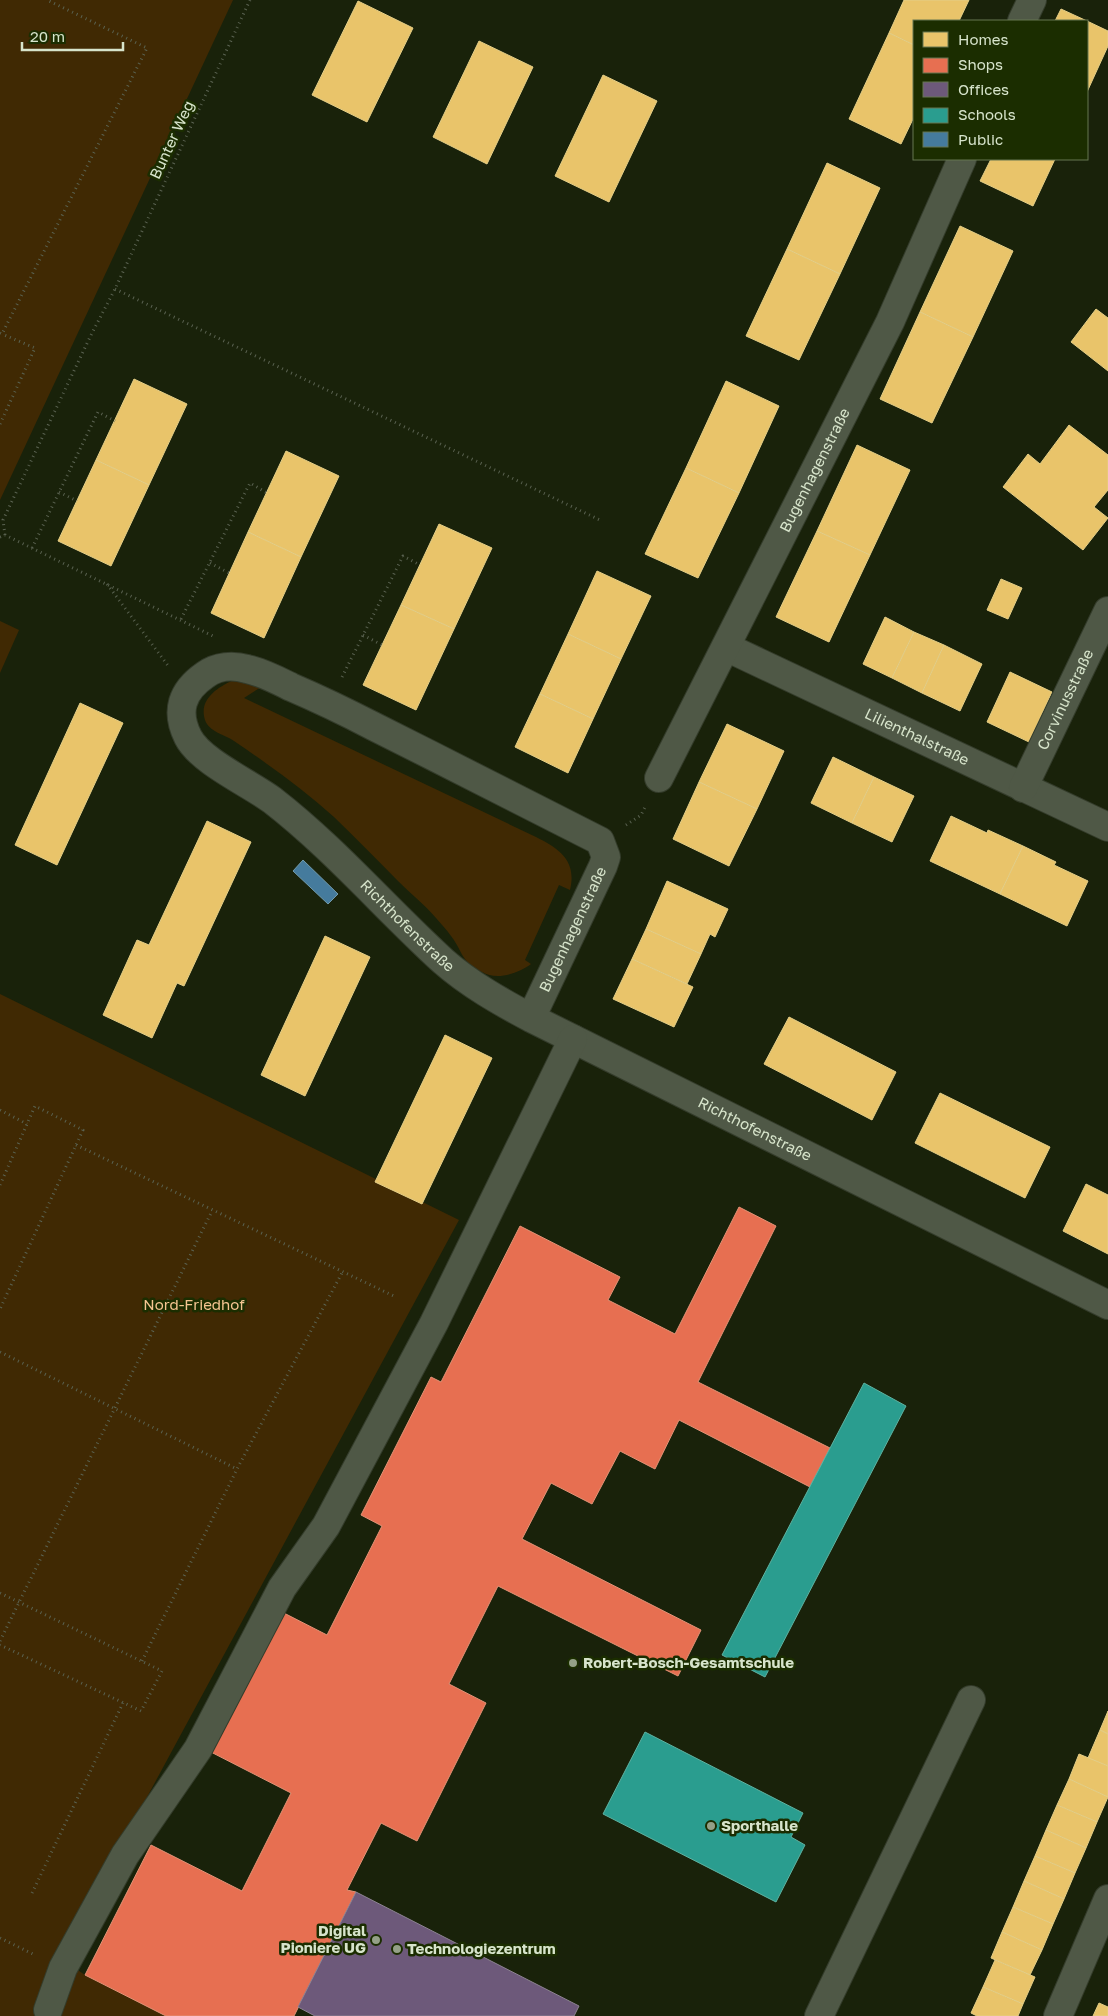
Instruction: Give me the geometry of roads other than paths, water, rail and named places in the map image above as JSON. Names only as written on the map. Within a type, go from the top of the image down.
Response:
[{"type":"street","points":[[1022,20],[1032,0]]},
{"type":"street","name":"Bugenhagenstraße","points":[[660,778],[890,322],[962,160]]},
{"type":"street","name":"Corvinusstraße","points":[[1023,788],[1108,611]]},
{"type":"street","name":"Lilienthalstraße","points":[[726,647],[1108,827]]},
{"type":"street","name":"Richthofenstraße","points":[[600,841],[328,703],[258,672],[234,667],[216,669],[207,673],[188,692],[184,700],[181,718],[189,740],[200,751],[270,799],[307,829],[444,962],[481,990],[531,1018],[1108,1305]]},
{"type":"street","name":"Bugenhagenstraße","points":[[531,1018],[603,866],[606,857],[600,841]]},
{"type":"street","points":[[48,2010],[63,1968],[125,1854],[198,1749],[282,1588],[326,1526],[434,1323],[573,1039]]},
{"type":"street","points":[[819,2016],[971,1700]]},
{"type":"street","points":[[1058,2016],[1108,1899]]},
{"type":"place","name":"Robert-Bosch-Gesamtschule","points":[[573,1663]]},
{"type":"place","name":"Sporthalle","points":[[711,1826]]},
{"type":"place","name":"Digital Pioniere UG","points":[[376,1940]]},
{"type":"place","name":"Technologiezentrum","points":[[397,1949]]},
{"type":"park label","name":"Nord-Friedhof","points":[[194,1305]]}]
